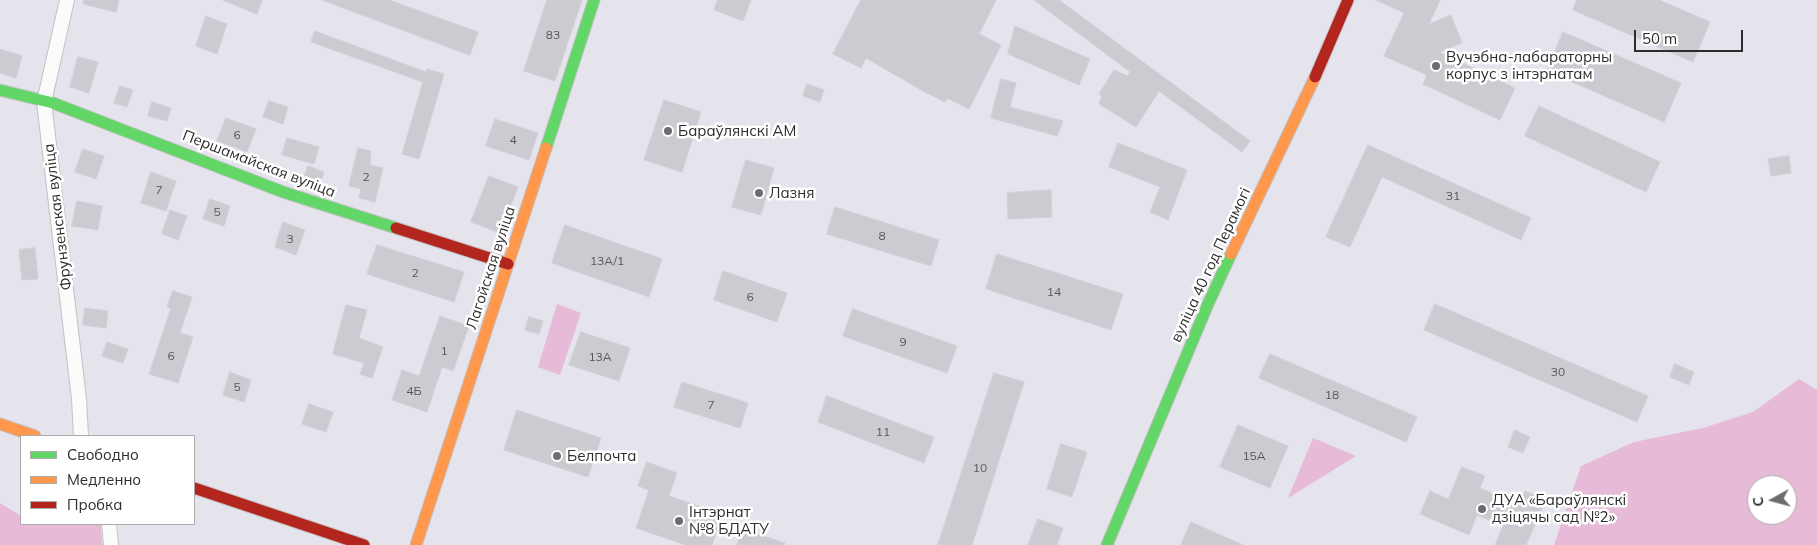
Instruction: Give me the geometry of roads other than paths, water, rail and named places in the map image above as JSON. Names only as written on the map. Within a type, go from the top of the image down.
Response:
[{"type":"street","name":"Фрунзенская вуліца","points":[[67,0],[44,102],[79,399],[81,435]]},
{"type":"street","name":"Лагойская вуліца","points":[[416,545],[594,0]]},
{"type":"street","name":"вуліца 40 год Перамогі","points":[[1106,545],[1208,304],[1316,75],[1348,0]]},
{"type":"street","name":"Першамайская вуліца","points":[[0,90],[53,103],[210,162],[283,192],[508,264]]},
{"type":"street","points":[[0,424],[32,435]]},
{"type":"street","points":[[195,488],[364,545]]},
{"type":"street","points":[[109,525],[111,545]]},
{"type":"place","name":"Вучэбна-лабараторны корпус з інтэрнатам","points":[[1436,66]]},
{"type":"place","name":"Бараўлянскі АМ","points":[[668,131]]},
{"type":"place","name":"Лазня","points":[[759,193]]},
{"type":"place","name":"Белпочта","points":[[557,456]]},
{"type":"place","name":"ДУА «Бараўлянскі дзіцячы сад №2»","points":[[1482,509]]},
{"type":"place","name":"Інтэрнат №8 БДАТУ","points":[[679,521]]}]
